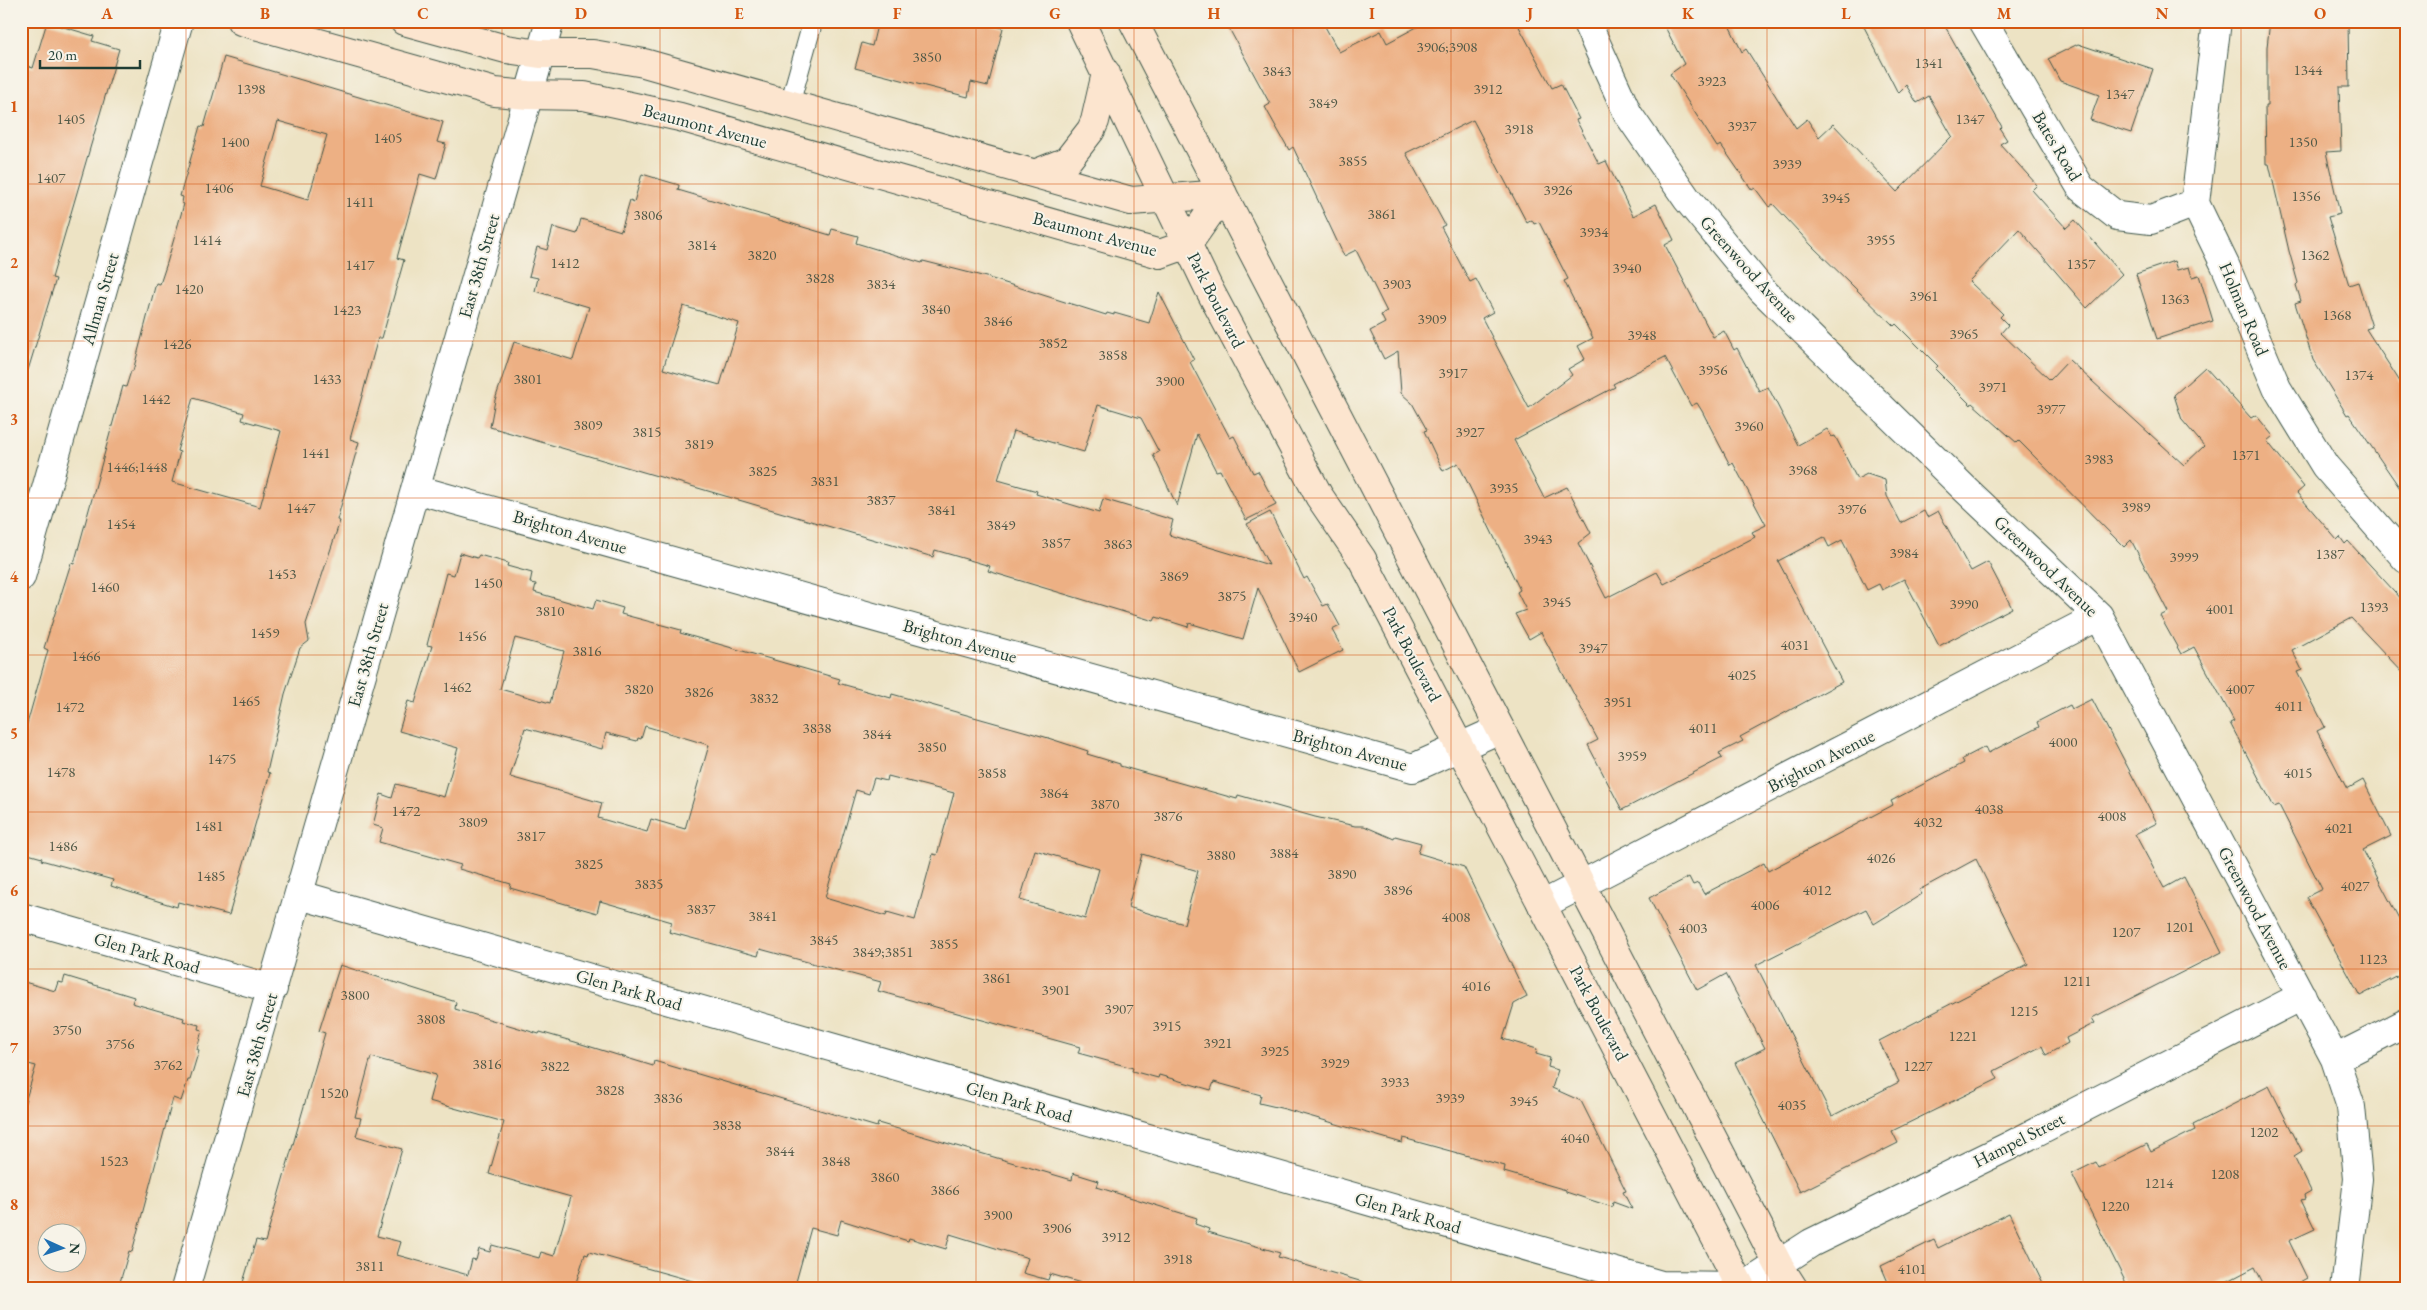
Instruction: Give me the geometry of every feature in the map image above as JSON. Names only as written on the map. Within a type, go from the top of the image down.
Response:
[{"type":"main road","name":"Beaumont Avenue","points":[[242,21],[495,92],[528,95],[584,96],[680,117],[1160,254],[1188,244]]},
{"type":"main road","points":[[404,21],[506,49],[540,54],[593,54],[644,63],[1131,201],[1166,200],[1223,194]]},
{"type":"main road","name":"Park Boulevard","points":[[1080,21],[1188,244],[1319,496],[1362,559],[1741,1288]]},
{"type":"main road","points":[[1133,21],[1778,1264],[1794,1289]]},
{"type":"main road","points":[[1037,173],[1067,161],[1091,130],[1095,121],[1106,73]]},
{"type":"main road","points":[[1188,244],[1223,194]]},
{"type":"street","name":"Allman Street","points":[[21,577],[179,21]]},
{"type":"street","name":"East 38th Street","points":[[185,1289],[273,989],[550,21]]},
{"type":"street","name":"Greenwood Avenue","points":[[1586,21],[1628,114],[1687,199],[1762,290],[1957,481],[2099,616],[2335,1059],[2351,1108],[2358,1178],[2345,1289]]},
{"type":"street","name":"Bates Road","points":[[1982,21],[2082,188],[2116,216],[2151,220],[2195,203]]},
{"type":"street","points":[[2195,203],[2217,21]]},
{"type":"street","name":"Holman Road","points":[[2195,203],[2225,265],[2277,388],[2325,466],[2406,559]]},
{"type":"street","name":"Brighton Avenue","points":[[415,489],[1413,768],[1500,729]]},
{"type":"street","name":"Brighton Avenue","points":[[1542,905],[2099,616]]},
{"type":"street","name":"Glen Park Road","points":[[300,895],[1661,1285],[1741,1288]]},
{"type":"street","name":"Glen Park Road","points":[[21,917],[273,989]]},
{"type":"street","name":"Hampel Street","points":[[1741,1288],[1811,1243],[2007,1147],[2302,996]]},
{"type":"street","points":[[2335,1059],[2406,1023]]},
{"type":"lane","points":[[790,103],[813,21]]},
{"type":"building","points":[[878,21],[977,21],[1003,28],[988,86],[971,82],[968,97],[855,68],[862,43],[872,46]]},
{"type":"building","points":[[1225,21],[1322,21],[1339,52],[1381,31],[1387,43],[1428,21],[1516,21],[1552,88],[1561,84],[1579,119],[1576,120],[1599,164],[1606,161],[1633,216],[1656,204],[1674,240],[1665,245],[1713,337],[1724,331],[1734,350],[1737,348],[1759,391],[1768,387],[1798,445],[1827,429],[1832,437],[1835,436],[1857,479],[1867,474],[1885,480],[1887,496],[1901,523],[1924,511],[1927,517],[1938,511],[1971,571],[1988,562],[2012,608],[1939,646],[1904,579],[1882,590],[1879,584],[1867,590],[1842,540],[1829,547],[1824,537],[1778,561],[1842,682],[1740,737],[1743,741],[1719,753],[1722,758],[1622,810],[1588,745],[1598,740],[1541,632],[1529,639],[1515,614],[1526,610],[1517,592],[1520,590],[1458,463],[1443,471],[1424,431],[1427,430],[1412,403],[1401,393],[1398,351],[1384,359],[1370,331],[1385,323],[1381,315],[1387,312],[1356,250],[1344,256],[1293,147],[1289,150],[1265,107],[1270,104]],"holes":[[[1473,120],[1527,223],[1532,220],[1534,224],[1539,222],[1568,279],[1564,281],[1593,338],[1578,346],[1585,359],[1568,369],[1572,375],[1529,408],[1482,318],[1493,312],[1476,279],[1470,282],[1441,227],[1445,225],[1406,153]],[[1665,357],[1691,406],[1697,403],[1702,411],[1730,465],[1733,463],[1766,525],[1752,532],[1755,537],[1664,584],[1657,572],[1606,598],[1578,543],[1591,533],[1567,487],[1544,498],[1514,440],[1615,387],[1613,384]]]},
{"type":"building","points":[[1662,21],[1727,21],[1742,52],[1746,49],[1796,128],[1807,119],[1819,137],[1833,124],[1897,192],[1952,136],[1929,96],[1917,103],[1906,85],[1898,93],[1861,21],[1942,21],[2002,127],[2000,129],[2007,140],[2000,144],[2037,185],[2032,190],[2066,228],[2075,220],[2122,274],[2087,308],[2019,229],[1969,281],[2003,314],[2000,317],[2008,325],[2001,333],[2050,380],[2069,360],[2184,465],[2204,446],[2182,420],[2174,395],[2205,367],[2251,418],[2256,415],[2273,436],[2267,441],[2304,487],[2297,493],[2337,540],[2340,537],[2345,544],[2348,541],[2406,604],[2406,676],[2351,618],[2292,650],[2302,670],[2297,672],[2325,727],[2317,731],[2347,789],[2363,780],[2391,836],[2363,850],[2406,932],[2406,972],[2360,996],[2306,897],[2322,889],[2279,805],[2274,807],[2230,723],[2234,721],[2194,647],[2181,654],[2160,616],[2168,612],[2131,540],[2124,547],[2019,441],[2017,443],[1972,403],[1971,405],[1935,369],[1938,366],[1812,246],[1773,204],[1769,207],[1755,188],[1752,190],[1721,145],[1717,147],[1670,74],[1684,64]]},
{"type":"building","points":[[2270,21],[2348,21],[2349,87],[2339,87],[2341,151],[2326,152],[2340,214],[2328,217],[2349,285],[2358,282],[2372,327],[2366,329],[2406,391],[2406,497],[2349,414],[2347,415],[2313,360],[2295,303],[2301,301],[2296,285],[2298,283],[2269,164],[2266,164],[2265,106],[2267,106],[2267,47]]},
{"type":"building","points":[[47,22],[94,36],[92,41],[119,49],[52,278],[56,279],[28,370],[21,369],[21,64],[33,68]]},
{"type":"building","points":[[2078,44],[2153,69],[2131,133],[2090,120],[2099,95],[2060,81],[2048,59]]},
{"type":"building","points":[[224,57],[443,122],[437,142],[446,144],[436,179],[420,174],[397,258],[404,260],[382,338],[378,338],[350,439],[359,442],[337,520],[340,521],[306,624],[309,641],[300,648],[285,694],[267,772],[270,773],[229,915],[178,902],[177,907],[111,886],[113,880],[41,860],[42,858],[21,852],[21,745],[48,650],[44,648],[71,563],[74,564],[123,386],[126,387],[131,371],[133,371],[156,283],[160,284],[167,263],[184,204],[182,203],[183,197],[180,196],[200,126],[204,127]],"holes":[[[278,121],[327,135],[308,200],[260,186]],[[193,398],[244,413],[242,420],[281,431],[260,507],[172,482],[180,452],[177,451]]]},
{"type":"building","points":[[642,174],[679,185],[678,190],[830,235],[832,229],[858,236],[856,243],[922,263],[923,261],[986,277],[1106,315],[1107,313],[1114,315],[1114,313],[1149,323],[1159,292],[1194,360],[1190,362],[1230,438],[1234,436],[1253,473],[1258,471],[1276,505],[1246,520],[1220,470],[1216,471],[1197,434],[1177,506],[1153,455],[1159,452],[1141,418],[1098,405],[1084,452],[1013,431],[998,480],[1037,491],[1036,494],[1099,513],[1103,499],[1173,520],[1169,535],[1269,565],[1247,524],[1270,512],[1304,579],[1307,577],[1323,606],[1328,604],[1340,626],[1332,630],[1343,650],[1299,672],[1258,588],[1243,639],[1189,623],[1188,627],[1156,617],[1154,621],[988,571],[990,566],[935,550],[933,557],[490,427],[495,400],[514,342],[573,360],[589,307],[535,291],[538,278],[529,276],[537,247],[547,250],[553,227],[577,234],[581,219],[621,231],[630,200],[634,202]],"holes":[[[683,306],[739,323],[720,385],[663,369]]]},
{"type":"building","points":[[2174,261],[2177,270],[2189,267],[2192,277],[2199,275],[2213,321],[2157,339],[2136,274]]},
{"type":"building","points":[[460,553],[477,558],[479,555],[508,563],[507,566],[532,573],[530,583],[536,584],[534,592],[593,609],[596,600],[623,608],[621,614],[681,630],[680,633],[840,679],[838,683],[891,698],[892,694],[1045,737],[1088,751],[1087,754],[1120,764],[1120,766],[1237,799],[1238,795],[1315,817],[1355,826],[1364,826],[1394,839],[1395,836],[1421,843],[1418,853],[1464,867],[1527,997],[1514,1004],[1503,1039],[1537,1049],[1536,1054],[1550,1058],[1548,1067],[1558,1070],[1552,1088],[1581,1101],[1626,1191],[1623,1192],[1632,1209],[1613,1202],[1612,1207],[1566,1192],[1566,1190],[1504,1172],[1505,1166],[1403,1138],[1402,1143],[1259,1103],[1261,1095],[1214,1082],[1211,1090],[1159,1075],[1158,1078],[1132,1071],[1133,1068],[1078,1053],[1080,1047],[878,991],[881,982],[760,949],[758,956],[669,932],[672,922],[600,901],[597,913],[510,888],[511,884],[459,869],[461,865],[379,842],[383,828],[373,825],[381,794],[392,798],[396,784],[444,797],[458,748],[399,731],[408,701],[415,703],[432,646],[427,645],[446,573],[454,575]],"holes":[[[515,638],[564,651],[550,703],[500,689]],[[645,726],[709,745],[685,829],[651,819],[647,832],[598,818],[602,803],[510,777],[525,728],[602,749],[606,733],[637,741],[638,738],[641,739]],[[888,776],[954,793],[937,855],[933,854],[915,920],[887,912],[886,916],[825,898],[856,790],[869,794],[874,778],[887,781]],[[1035,850],[1099,869],[1085,919],[1020,900]],[[1142,854],[1198,871],[1184,924],[1128,907]]]},
{"type":"building","points":[[2092,699],[2157,823],[2135,834],[2164,888],[2184,877],[2222,952],[2092,1018],[2095,1023],[2066,1038],[2068,1043],[2046,1055],[2042,1046],[1994,1071],[1998,1079],[1892,1131],[1898,1143],[1800,1192],[1735,1063],[1765,1048],[1726,974],[1697,990],[1649,898],[1689,877],[1693,885],[1698,883],[1704,894],[1764,863],[1768,871],[1893,805],[1891,801],[1964,763],[1962,759],[1985,747],[1988,753],[2039,727],[2037,722],[2070,705],[2072,709]],"holes":[[[1976,859],[2028,964],[1879,1041],[1899,1082],[1832,1116],[1756,965],[1866,909],[1874,924],[1922,894],[1919,890]]]},
{"type":"building","points":[[340,965],[456,1002],[455,1009],[539,1034],[540,1032],[653,1066],[654,1061],[877,1127],[878,1123],[1072,1180],[1073,1173],[1099,1181],[1097,1187],[1197,1218],[1195,1224],[1209,1229],[1208,1232],[1280,1253],[1278,1257],[1363,1282],[1362,1289],[1102,1289],[1050,1274],[1048,1280],[1023,1273],[1028,1258],[950,1234],[946,1249],[909,1238],[908,1241],[841,1220],[837,1235],[811,1228],[794,1289],[768,1289],[747,1283],[745,1289],[721,1289],[589,1252],[588,1255],[585,1254],[574,1289],[241,1289],[256,1240],[265,1242],[325,1033],[319,1031]],"holes":[[[371,1057],[436,1075],[429,1101],[504,1122],[489,1174],[571,1197],[554,1256],[541,1252],[539,1258],[492,1245],[490,1252],[479,1249],[476,1260],[472,1259],[468,1275],[397,1255],[401,1242],[377,1236],[402,1149],[356,1136],[361,1118],[355,1117]]]},
{"type":"building","points":[[65,976],[134,997],[132,1003],[184,1018],[183,1021],[199,1025],[198,1029],[202,1030],[197,1049],[199,1050],[190,1080],[188,1080],[181,1101],[173,1098],[132,1252],[129,1251],[118,1289],[50,1289],[21,1280],[21,1115],[36,1066],[21,1062],[21,981],[55,991],[58,982],[63,983]]},
{"type":"building","points":[[2269,1086],[2302,1151],[2294,1156],[2311,1191],[2304,1195],[2305,1199],[2301,1200],[2315,1229],[2289,1241],[2307,1278],[2287,1289],[2266,1289],[2255,1267],[2213,1289],[2129,1289],[2072,1174],[2096,1162],[2099,1168],[2147,1144],[2151,1152],[2195,1130],[2193,1125]]},
{"type":"building","points":[[2009,1213],[2046,1289],[1891,1289],[1881,1266],[1934,1240],[1938,1248]]}]
